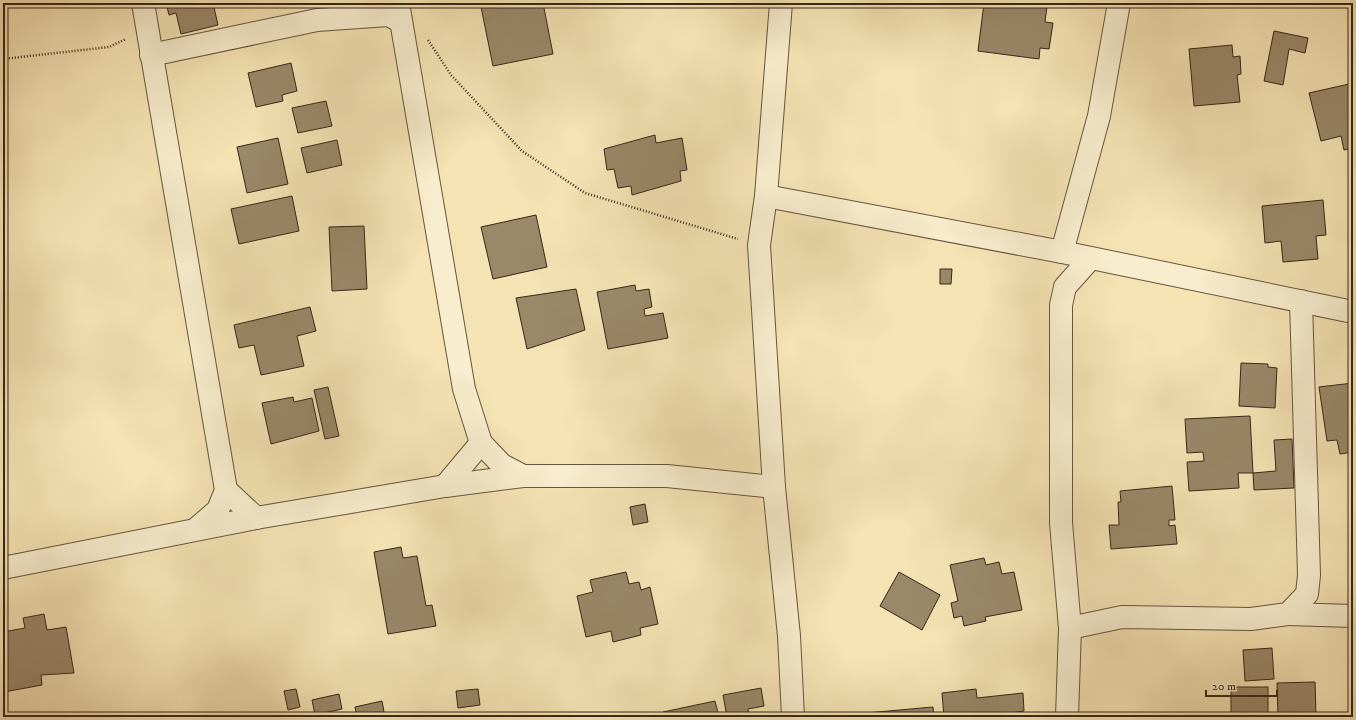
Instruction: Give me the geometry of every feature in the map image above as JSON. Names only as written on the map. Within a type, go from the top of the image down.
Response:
[{"type":"street","points":[[143,3],[146,29],[226,490],[218,510],[196,529]]},
{"type":"street","points":[[781,3],[766,196],[759,245],[774,487],[789,636],[793,717]]},
{"type":"street","points":[[1062,252],[1099,116],[1119,3]]},
{"type":"street","points":[[151,55],[317,20],[388,15],[400,16],[464,389],[481,443],[502,465],[523,476]]},
{"type":"street","points":[[766,196],[1062,252],[1090,259],[1301,300],[1353,312]]},
{"type":"street","points":[[1067,717],[1070,628],[1061,523],[1061,305],[1066,287],[1090,259]]},
{"type":"street","points":[[1288,614],[1307,594],[1309,575],[1301,300]]},
{"type":"street","points":[[444,486],[481,443]]},
{"type":"street","points":[[3,568],[256,518],[444,486],[523,476],[667,476],[774,487]]},
{"type":"street","points":[[226,490],[256,518]]},
{"type":"street","points":[[1070,628],[1122,617],[1251,619],[1288,614],[1353,616]]},
{"type":"path","points":[[400,16],[413,29],[429,41],[451,75],[522,151],[585,193],[759,245]]},
{"type":"path","points":[[3,59],[109,47],[146,29]]},
{"type":"building","points":[[166,3],[213,3],[218,25],[181,34],[176,13],[169,15]]},
{"type":"building","points":[[501,3],[543,3],[553,54],[493,66],[481,7]]},
{"type":"building","points":[[984,3],[1024,3],[1047,6],[1045,22],[1053,23],[1049,49],[1040,48],[1039,59],[978,51]]},
{"type":"building","points":[[1274,31],[1308,38],[1305,53],[1289,49],[1283,85],[1264,81]]},
{"type":"building","points":[[1232,45],[1233,57],[1240,56],[1241,74],[1237,75],[1240,102],[1194,106],[1189,49]]},
{"type":"building","points":[[291,63],[297,91],[282,95],[283,101],[256,107],[248,73]]},
{"type":"building","points":[[1349,84],[1351,92],[1353,92],[1353,148],[1344,150],[1341,136],[1321,141],[1309,93]]},
{"type":"building","points":[[326,101],[332,126],[298,133],[292,108]]},
{"type":"building","points":[[655,135],[656,143],[682,138],[687,170],[680,171],[681,181],[632,195],[631,186],[618,188],[614,169],[607,170],[604,149]]},
{"type":"building","points":[[278,138],[288,184],[247,193],[237,147]]},
{"type":"building","points":[[337,140],[342,165],[307,173],[301,148]]},
{"type":"building","points":[[292,196],[299,231],[239,244],[231,209]]},
{"type":"building","points":[[1323,200],[1326,235],[1316,236],[1318,259],[1283,262],[1281,241],[1265,243],[1262,206]]},
{"type":"building","points":[[536,215],[547,267],[493,279],[481,227]]},
{"type":"building","points":[[364,226],[367,289],[332,291],[329,227]]},
{"type":"building","points":[[940,269],[952,269],[951,284],[940,284]]},
{"type":"building","points":[[635,285],[636,291],[649,289],[652,307],[644,309],[645,316],[663,313],[668,338],[608,349],[597,292]]},
{"type":"building","points":[[576,289],[585,330],[527,349],[516,298]]},
{"type":"building","points":[[310,307],[316,331],[297,336],[304,366],[261,375],[254,345],[239,348],[234,325]]},
{"type":"building","points":[[1241,363],[1268,364],[1268,367],[1277,368],[1275,408],[1239,406]]},
{"type":"building","points":[[1353,383],[1353,452],[1340,454],[1337,440],[1327,441],[1319,387]]},
{"type":"building","points":[[328,387],[339,436],[325,439],[314,390]]},
{"type":"building","points":[[293,397],[294,402],[312,398],[319,431],[271,444],[262,403]]},
{"type":"building","points":[[1250,416],[1253,473],[1238,473],[1239,488],[1189,491],[1187,462],[1204,461],[1203,452],[1187,453],[1185,419]]},
{"type":"building","points":[[1292,439],[1294,488],[1254,490],[1253,473],[1276,471],[1274,440]]},
{"type":"building","points":[[1172,486],[1175,520],[1169,520],[1169,526],[1175,525],[1177,544],[1111,549],[1109,525],[1119,525],[1118,502],[1121,502],[1120,491]]},
{"type":"building","points":[[645,504],[648,522],[633,525],[630,507]]},
{"type":"building","points":[[401,547],[403,558],[417,556],[426,606],[432,605],[436,626],[388,634],[374,552]]},
{"type":"building","points":[[984,558],[986,565],[999,562],[1002,574],[1014,572],[1022,610],[985,617],[986,621],[964,626],[962,616],[954,618],[951,603],[958,601],[950,565]]},
{"type":"building","points":[[626,572],[629,584],[639,582],[641,590],[650,587],[658,624],[640,628],[641,635],[613,642],[611,631],[586,637],[577,596],[593,592],[590,580]]},
{"type":"building","points":[[899,572],[940,595],[922,630],[880,606]]},
{"type":"building","points":[[44,614],[47,630],[66,627],[74,673],[41,675],[42,685],[4,692],[3,632],[25,628],[23,618]]},
{"type":"building","points":[[1272,648],[1274,679],[1245,681],[1243,650]]},
{"type":"building","points":[[1315,682],[1316,717],[1278,717],[1277,683]]},
{"type":"building","points":[[1231,687],[1268,687],[1268,717],[1231,717]]},
{"type":"building","points":[[761,688],[764,706],[748,709],[749,715],[727,717],[723,695]]},
{"type":"building","points":[[296,689],[300,707],[288,710],[284,691]]},
{"type":"building","points":[[478,689],[480,705],[458,708],[456,691]]},
{"type":"building","points":[[976,689],[977,698],[1023,693],[1024,711],[1011,713],[1011,717],[944,717],[942,693]]},
{"type":"building","points":[[339,694],[342,709],[315,715],[312,700]]},
{"type":"building","points":[[382,701],[385,717],[357,717],[355,707]]},
{"type":"building","points":[[715,701],[719,717],[665,717],[663,712]]},
{"type":"building","points":[[933,707],[934,717],[866,717],[866,713]]},
{"type":"building","points":[[1072,714],[1087,714],[1087,717],[1072,717]]}]
